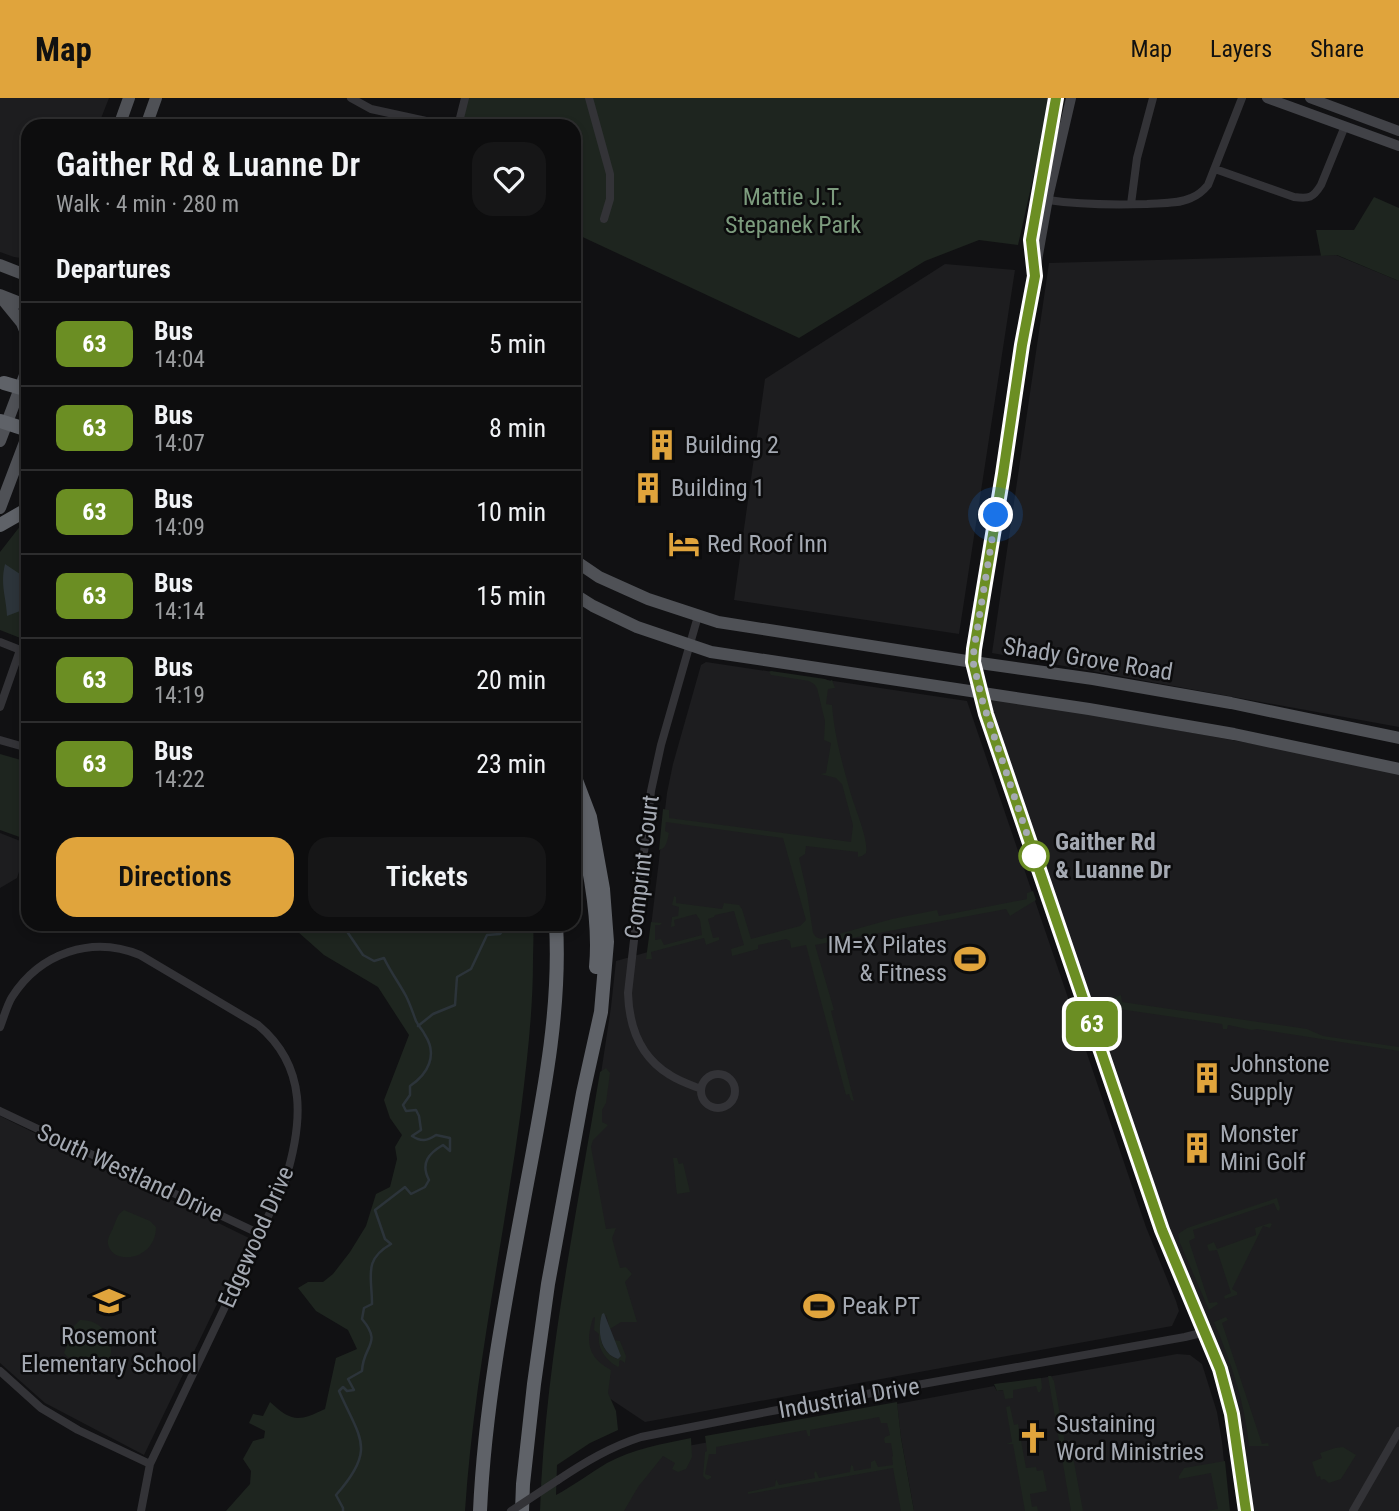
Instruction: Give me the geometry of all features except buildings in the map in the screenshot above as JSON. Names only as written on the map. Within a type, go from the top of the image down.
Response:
[{"type":"highway","points":[[2,382],[21,388]]},
{"type":"highway","points":[[0,421],[21,429]]},
{"type":"highway","points":[[0,525],[21,513]]},
{"type":"highway","points":[[522,1511],[534,1384],[548,1284],[583,1093],[601,1012],[607,942],[603,889],[590,817],[581,793]]},
{"type":"highway","points":[[581,828],[593,899],[597,954],[583,1093]]},
{"type":"highway","points":[[480,1511],[499,1340],[541,1105],[556,1001],[556,931]]},
{"type":"main road","points":[[122,119],[129,98]]},
{"type":"main road","points":[[148,119],[156,98]]},
{"type":"main road","points":[[1035,276],[1031,240],[1056,98]]},
{"type":"main road","points":[[980,693],[973,662],[974,649],[1022,345],[1048,200],[1071,98]]},
{"type":"main road","points":[[1267,98],[1399,146]]},
{"type":"main road","points":[[1310,98],[1399,131]]},
{"type":"main road","points":[[0,265],[21,272]]},
{"type":"main road","points":[[0,296],[21,304]]},
{"type":"main road","points":[[0,296],[21,322]]},
{"type":"main road","points":[[0,441],[21,386]]},
{"type":"main road","points":[[0,509],[21,451]]},
{"type":"main road","name":"Shady Grove Road","points":[[581,565],[600,577],[648,599],[718,622],[1093,679],[1231,703],[1399,738]]},
{"type":"main road","name":"Shady Grove Road","points":[[581,598],[637,627],[711,652],[1089,709],[1264,740],[1399,769]]},
{"type":"main road","points":[[1264,740],[1279,749],[1332,763]]},
{"type":"street","points":[[351,98],[371,109],[417,119]]},
{"type":"street","points":[[460,119],[465,98]]},
{"type":"street","points":[[589,98],[610,174],[610,199],[604,219]]},
{"type":"street","points":[[1131,204],[1137,158],[1153,98]]},
{"type":"street","points":[[1048,200],[1083,204],[1131,204],[1170,203],[1190,199],[1208,185],[1242,98]]},
{"type":"street","points":[[1215,169],[1294,197],[1306,198],[1316,194],[1321,185],[1345,126]]},
{"type":"street","name":"Comprint Court","points":[[698,617],[651,790],[628,1006],[636,1038],[648,1056],[672,1077],[701,1090]]},
{"type":"street","points":[[0,642],[21,650]]},
{"type":"street","points":[[0,707],[21,658]]},
{"type":"street","points":[[980,693],[1162,1230],[1220,1369],[1232,1414],[1246,1511]]},
{"type":"street","points":[[0,740],[21,746]]},
{"type":"street","name":"Edgewood Drive","points":[[0,1027],[12,998],[28,976],[46,962],[72,950],[93,946],[114,947],[139,955],[258,1025],[283,1053],[292,1070],[298,1096],[296,1137],[285,1181],[150,1464],[141,1511]]},
{"type":"street","name":"Comprint Court","points":[[718,1074],[732,1081],[735,1091],[730,1103],[719,1108],[705,1102],[701,1090],[708,1076],[718,1074]]},
{"type":"street","name":"South Westland Drive","points":[[0,1111],[260,1234]]},
{"type":"street","name":"Industrial Drive","points":[[511,1511],[589,1459],[622,1443],[654,1434],[1205,1332]]},
{"type":"street","points":[[0,1371],[41,1408],[78,1430],[150,1464]]},
{"type":"street","points":[[1353,1511],[1399,1431]]},
{"type":"shaded area","points":[[0,98],[109,98],[101,119],[21,119],[21,258],[0,252]]},
{"type":"shaded area","points":[[1336,255],[1399,281],[1399,727],[992,653],[1049,263]]},
{"type":"shaded area","points":[[945,264],[1015,270],[959,634],[734,600],[765,379]]},
{"type":"shaded area","points":[[5,564],[21,575],[20,611],[7,616],[3,584]]},
{"type":"shaded area","points":[[706,662],[967,701],[1146,1227],[1176,1301],[1179,1311],[1172,1326],[645,1422],[561,1366],[616,961],[648,952],[667,793],[701,665]]},
{"type":"shaded area","points":[[982,695],[1399,770],[1399,1511],[1248,1511],[1234,1413],[1177,1262]]},
{"type":"shaded area","points":[[0,833],[21,841],[21,866],[17,878],[0,888]]},
{"type":"shaded area","name":"Rosemont Elementary School","points":[[0,1116],[249,1238],[144,1455],[45,1403],[0,1363]]},
{"type":"shaded area","points":[[604,1313],[621,1356],[618,1359],[607,1352],[601,1341],[600,1327]]},
{"type":"shaded area","points":[[1177,1354],[1190,1355],[1202,1364],[1217,1412],[1229,1511],[914,1511],[897,1404],[994,1386],[997,1391],[1003,1390],[1002,1385]]},
{"type":"shaded area","points":[[891,1409],[909,1511],[619,1511],[660,1451]]},
{"type":"green space","name":"Mattie J.T. Stepanek Park","points":[[468,98],[1051,98],[1018,245],[979,240],[925,261],[799,338],[581,236],[581,119],[459,119]]},
{"type":"green space","points":[[1374,197],[1399,208],[1399,281],[1337,255],[1321,256],[1316,230],[1354,230]]},
{"type":"green space","points":[[21,525],[21,638],[0,630],[0,552]]},
{"type":"green space","points":[[771,671],[832,680],[835,688],[828,689],[826,704],[832,705],[841,759],[865,840],[866,853],[862,856],[858,857],[858,852],[806,846],[805,854],[799,858],[816,937],[821,939],[892,919],[937,910],[939,916],[1027,899],[1027,893],[1033,891],[1036,900],[1010,916],[1006,909],[815,945],[834,1010],[831,1011],[854,1101],[849,1094],[846,1095],[806,945],[791,948],[790,941],[786,939],[758,945],[758,949],[732,956],[731,949],[744,945],[734,911],[708,919],[713,938],[719,937],[719,940],[706,945],[704,938],[651,952],[652,959],[646,959],[651,922],[662,923],[655,925],[655,940],[661,939],[664,945],[702,935],[700,920],[696,914],[674,920],[675,926],[671,927],[672,917],[678,916],[679,907],[672,905],[674,896],[676,903],[722,909],[724,903],[739,905],[751,939],[800,926],[806,920],[783,838],[666,822],[665,831],[669,833],[667,841],[664,848],[659,850],[663,809],[669,810],[669,818],[851,842],[853,825],[842,784],[836,778],[820,774],[826,773],[831,743],[824,740],[825,721],[817,688],[809,681],[771,675]]},
{"type":"green space","points":[[0,754],[21,760],[21,838],[0,830]]},
{"type":"green space","points":[[297,931],[533,931],[532,998],[525,1073],[475,1410],[465,1511],[226,1511],[250,1484],[251,1471],[243,1459],[253,1441],[264,1438],[265,1431],[249,1423],[253,1414],[263,1416],[270,1402],[296,1418],[325,1409],[336,1358],[357,1349],[348,1330],[316,1311],[298,1288],[308,1282],[323,1282],[350,1252],[366,1226],[376,1194],[390,1187],[397,1159],[395,1147],[402,1135],[390,1118],[384,1100],[409,1035],[378,987],[324,955]]},
{"type":"green space","points":[[1121,995],[1122,1002],[1307,1029],[1323,1036],[1399,1047],[1399,1051],[1228,1025],[1227,1029],[1223,1029],[1222,1024],[1112,1008],[1110,1018],[1103,1020],[1098,1004]]},
{"type":"green space","points":[[606,1068],[610,1073],[602,1122],[608,1125],[593,1140],[591,1147],[606,1229],[616,1228],[612,1238],[620,1268],[626,1267],[632,1274],[625,1282],[637,1322],[621,1322],[610,1329],[606,1315],[601,1341],[607,1351],[618,1359],[621,1356],[614,1340],[620,1341],[626,1356],[625,1363],[619,1361],[618,1367],[603,1353],[599,1334],[594,1330],[595,1317],[593,1318],[589,1335],[590,1348],[597,1360],[611,1370],[608,1393],[616,1411],[618,1430],[590,1443],[557,1465],[556,1495],[607,1463],[648,1448],[691,1438],[692,1457],[686,1469],[678,1472],[672,1469],[675,1463],[663,1456],[638,1487],[624,1511],[540,1511],[548,1400],[563,1291],[600,1072]]},
{"type":"green space","points":[[673,1158],[677,1158],[679,1164],[683,1163],[690,1192],[677,1194]]},
{"type":"green space","points":[[1277,1198],[1279,1211],[1274,1203],[1193,1230],[1195,1238],[1189,1241],[1209,1303],[1218,1304],[1209,1310],[1178,1234],[1187,1228]]},
{"type":"green space","points":[[124,1210],[150,1221],[156,1227],[149,1247],[134,1256],[117,1255],[111,1251],[108,1244],[117,1218]]},
{"type":"green space","points":[[1270,1223],[1270,1228],[1263,1226],[1232,1289],[1237,1295],[1225,1299],[1224,1296],[1231,1293],[1217,1250],[1209,1251],[1207,1245],[1214,1242],[1217,1249],[1256,1235],[1255,1228]]},
{"type":"green space","points":[[1226,1317],[1228,1320],[1222,1323],[1262,1444],[1268,1443],[1269,1446],[1249,1446],[1236,1383],[1214,1322]]},
{"type":"green space","points":[[80,1320],[100,1326],[110,1342],[110,1358],[99,1368],[75,1361],[64,1353],[74,1326]]},
{"type":"green space","points":[[1048,1376],[1054,1381],[1066,1449],[1074,1462],[1083,1511],[1071,1511]]},
{"type":"green space","points":[[1041,1378],[1040,1392],[1036,1386],[1013,1390],[1013,1398],[1005,1399],[1003,1390],[997,1391],[994,1384]]},
{"type":"green space","points":[[897,1402],[914,1511],[901,1511],[893,1468],[748,1494],[775,1486],[776,1479],[779,1485],[815,1478],[816,1471],[819,1478],[850,1472],[851,1465],[854,1471],[871,1468],[871,1462],[875,1460],[878,1467],[893,1465],[891,1443],[885,1443],[884,1439],[890,1435],[887,1423],[881,1423],[879,1417],[810,1430],[810,1436],[806,1430],[716,1447],[716,1454],[709,1454],[705,1474],[711,1478],[707,1480],[703,1476],[707,1451],[705,1436]]},
{"type":"green space","points":[[1010,1406],[1014,1425],[1018,1424],[1026,1468],[1036,1467],[1037,1471],[1043,1470],[1047,1491],[1030,1494],[1032,1507],[1037,1506],[1038,1511],[1025,1511],[1013,1444],[1006,1444],[1012,1442],[1006,1407]]},
{"type":"green space","points":[[1343,1447],[1356,1455],[1341,1479],[1329,1483],[1321,1480],[1320,1476],[1317,1477],[1312,1462],[1322,1458],[1320,1453]]},
{"type":"green space","points":[[1225,1461],[1230,1511],[1206,1511],[1218,1509],[1211,1473],[1179,1479],[1179,1476],[1184,1468]]},
{"type":"waterway","points":[[343,1511],[336,1495],[357,1466],[361,1444],[339,1391],[343,1387],[347,1391],[354,1390],[348,1379],[362,1371],[371,1340],[368,1327],[362,1319],[364,1308],[372,1304],[371,1270],[376,1256],[391,1244],[385,1239],[375,1210],[405,1187],[411,1194],[425,1187],[429,1180],[425,1168],[427,1159],[443,1145],[450,1151],[450,1138],[436,1135],[421,1140],[412,1136],[421,1130],[419,1116],[416,1110],[406,1111],[403,1105],[410,1095],[410,1086],[422,1076],[429,1063],[429,1042],[384,958],[374,961],[363,955],[347,931]]},
{"type":"waterway","points":[[418,1026],[433,1014],[455,1005],[457,977],[471,969],[487,935],[500,934],[502,931]]},
{"type":"bus line","name":"63","points":[[1056,98],[1031,240],[1035,276],[973,662],[986,714],[1162,1230],[1220,1369],[1232,1414],[1246,1511]]},
{"type":"place","name":"Building 2","points":[[662,445]]},
{"type":"place","name":"Building 1","points":[[648,488]]},
{"type":"place","name":"Red Roof Inn","points":[[684,544]]},
{"type":"place","name":"Gaither Rd & Luanne Dr","points":[[1034,856]]},
{"type":"place","name":"IM=X Pilates & Fitness","points":[[970,959]]},
{"type":"place","name":"Johnstone Supply","points":[[1207,1078]]},
{"type":"place","name":"Monster Mini Golf","points":[[1197,1148]]},
{"type":"place","name":"Rosemont Elementary School","points":[[109,1301]]},
{"type":"place","name":"Peak PT","points":[[819,1306]]},
{"type":"place","name":"Sustaining Word Ministries","points":[[1033,1438]]},
{"type":"route","points":[[996,515],[973,662],[986,714],[1035,858],[1034,856]]}]
